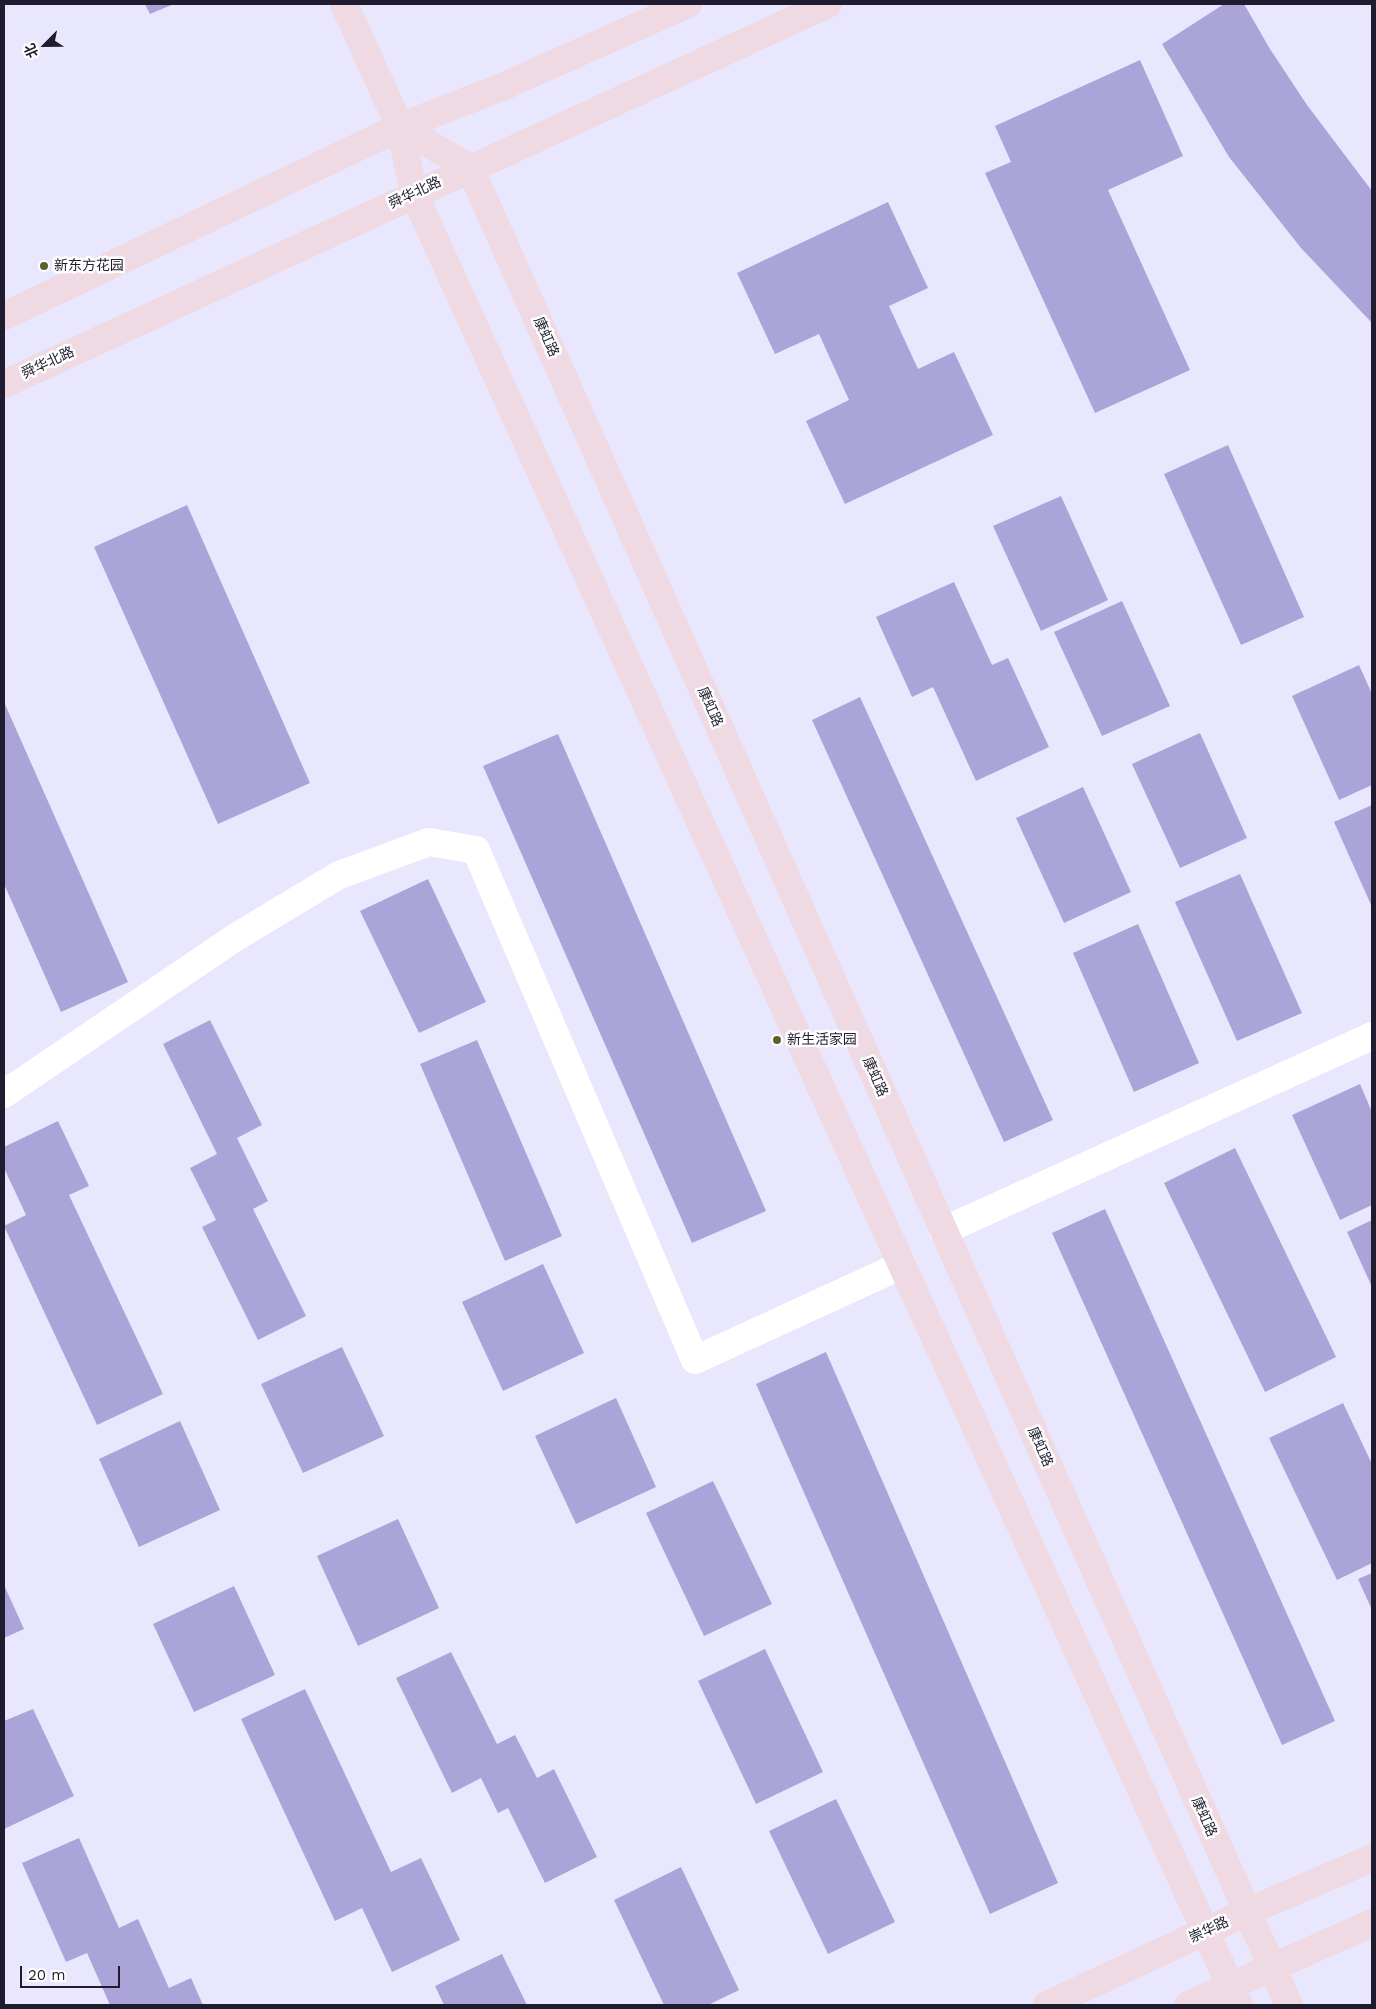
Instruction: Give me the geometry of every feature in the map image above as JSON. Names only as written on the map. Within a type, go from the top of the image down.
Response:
[{"type":"main road","points":[[344,4],[400,127],[414,194],[1234,1996]]},
{"type":"main road","points":[[4,316],[400,127],[504,86],[688,4]]},
{"type":"main road","name":"舜华北路","points":[[4,384],[828,4]]},
{"type":"main road","points":[[400,127],[470,168]]},
{"type":"main road","name":"康虹路","points":[[470,168],[1289,2005]]},
{"type":"main road","name":"崇华路","points":[[1047,2005],[1247,1912],[1372,1858]]},
{"type":"main road","points":[[1188,2005],[1234,1996],[1271,1967],[1372,1923]]},
{"type":"street","points":[[4,1094],[236,937],[339,875],[429,842],[476,850],[695,1360],[902,1265]]},
{"type":"street","points":[[943,1230],[1372,1036]]},
{"type":"building","points":[[145,4],[174,4],[150,14]]},
{"type":"building","points":[[1224,4],[1244,4],[1270,49],[1307,105],[1372,191],[1372,323],[1301,248],[1229,157],[1162,44]]},
{"type":"building","points":[[1140,60],[1183,156],[1108,190],[1190,370],[1095,413],[985,173],[1011,162],[995,126]]},
{"type":"building","points":[[888,202],[928,288],[889,306],[918,369],[954,352],[993,435],[845,504],[806,421],[849,400],[819,334],[775,354],[737,273]]},
{"type":"building","points":[[1228,445],[1304,617],[1241,645],[1164,474]]},
{"type":"building","points":[[1061,496],[1108,600],[1041,631],[993,526]]},
{"type":"building","points":[[187,505],[310,783],[218,824],[94,547]]},
{"type":"building","points":[[954,582],[992,665],[1008,658],[1049,747],[976,781],[933,687],[912,697],[876,617]]},
{"type":"building","points":[[1122,601],[1170,706],[1102,736],[1054,632]]},
{"type":"building","points":[[1359,665],[1372,694],[1372,785],[1339,800],[1292,696]]},
{"type":"building","points":[[860,697],[1053,1120],[1004,1142],[812,720]]},
{"type":"building","points":[[4,702],[128,982],[61,1012],[4,884]]},
{"type":"building","points":[[1200,733],[1247,838],[1180,868],[1132,764]]},
{"type":"building","points":[[558,734],[766,1211],[692,1243],[483,766]]},
{"type":"building","points":[[1083,787],[1131,892],[1064,923],[1016,818]]},
{"type":"building","points":[[1372,805],[1372,907],[1334,822]]},
{"type":"building","points":[[1240,874],[1302,1013],[1237,1041],[1175,902]]},
{"type":"building","points":[[428,879],[486,1002],[419,1033],[360,911]]},
{"type":"building","points":[[1138,924],[1199,1063],[1134,1092],[1073,953]]},
{"type":"building","points":[[210,1020],[262,1125],[237,1138],[268,1201],[253,1209],[306,1316],[258,1340],[202,1227],[216,1220],[190,1168],[217,1154],[163,1044]]},
{"type":"building","points":[[477,1040],[562,1236],[505,1261],[420,1064]]},
{"type":"building","points":[[1360,1084],[1372,1112],[1372,1205],[1340,1220],[1292,1115]]},
{"type":"building","points":[[58,1121],[89,1186],[69,1195],[163,1394],[97,1425],[4,1226],[26,1215],[4,1168],[4,1147]]},
{"type":"building","points":[[1235,1148],[1336,1357],[1265,1392],[1164,1183]]},
{"type":"building","points":[[1105,1209],[1335,1721],[1282,1745],[1052,1233]]},
{"type":"building","points":[[1372,1220],[1372,1287],[1347,1232]]},
{"type":"building","points":[[543,1264],[584,1353],[503,1391],[462,1302]]},
{"type":"building","points":[[342,1347],[384,1436],[303,1473],[261,1384]]},
{"type":"building","points":[[826,1352],[1058,1883],[990,1914],[756,1384]]},
{"type":"building","points":[[616,1398],[656,1487],[576,1524],[535,1436]]},
{"type":"building","points":[[1343,1403],[1372,1464],[1372,1563],[1337,1580],[1269,1438]]},
{"type":"building","points":[[180,1421],[220,1510],[139,1547],[99,1459]]},
{"type":"building","points":[[713,1481],[772,1604],[704,1636],[646,1513]]},
{"type":"building","points":[[398,1519],[439,1608],[358,1646],[317,1556]]},
{"type":"building","points":[[1372,1573],[1372,1610],[1358,1579]]},
{"type":"building","points":[[4,1585],[24,1629],[4,1638]]},
{"type":"building","points":[[234,1586],[275,1675],[194,1712],[153,1624]]},
{"type":"building","points":[[765,1649],[823,1772],[756,1804],[698,1681]]},
{"type":"building","points":[[451,1652],[497,1744],[515,1735],[537,1778],[554,1769],[597,1857],[545,1883],[508,1808],[498,1813],[481,1778],[452,1793],[396,1678]]},
{"type":"building","points":[[305,1689],[391,1872],[421,1858],[460,1940],[392,1972],[362,1908],[335,1921],[241,1719]]},
{"type":"building","points":[[33,1709],[74,1796],[4,1829],[4,1721]]},
{"type":"building","points":[[836,1799],[895,1922],[828,1954],[769,1831]]},
{"type":"building","points":[[79,1838],[119,1928],[138,1919],[169,1988],[191,1978],[203,2005],[110,2005],[87,1953],[66,1962],[22,1863]]},
{"type":"building","points":[[681,1867],[739,1990],[708,2005],[664,2005],[614,1900]]},
{"type":"building","points":[[502,1954],[527,2005],[444,2005],[435,1986]]},
{"type":"place","name":"新东方花园","points":[[44,266]]},
{"type":"place","name":"新生活家园","points":[[777,1040]]}]
